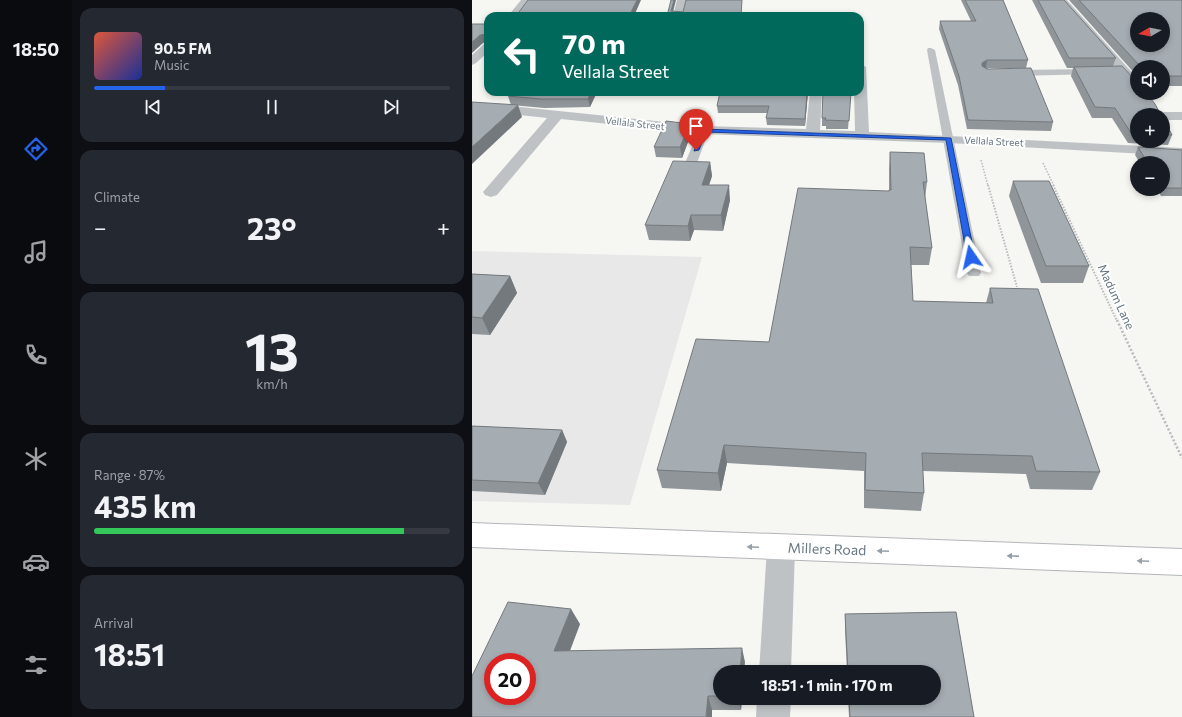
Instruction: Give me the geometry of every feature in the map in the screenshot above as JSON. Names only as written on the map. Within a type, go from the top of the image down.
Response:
[{"type":"main road","name":"Millers Road","points":[[472,535],[781,548],[1182,562]]},
{"type":"street","points":[[516,12],[526,0]]},
{"type":"street","points":[[679,12],[682,0]]},
{"type":"street","points":[[1062,0],[1130,78]]},
{"type":"street","points":[[472,61],[484,50]]},
{"type":"street","points":[[813,133],[816,96]]},
{"type":"street","points":[[861,96],[862,136]]},
{"type":"street","name":"Vellala Street","points":[[472,106],[556,116],[704,130],[949,139],[1182,152]]},
{"type":"street","points":[[1170,112],[1182,116]]},
{"type":"street","points":[[491,192],[556,116]]},
{"type":"street","points":[[1170,132],[1182,152]]},
{"type":"street","points":[[775,665],[781,548]]},
{"type":"street","points":[[773,717],[774,705]]},
{"type":"lane","points":[[931,50],[974,273]]},
{"type":"lane","points":[[1002,73],[1124,72]]},
{"type":"lane","points":[[691,163],[704,130]]},
{"type":"path","points":[[976,141],[1017,287]]},
{"type":"path","name":"Madum Lane","points":[[1033,143],[1182,458]]},
{"type":"shaded area","points":[[472,251],[702,257],[630,505],[472,501]]},
{"type":"building","points":[[528,0],[637,0],[631,12],[519,12]]},
{"type":"building","points":[[671,0],[674,0],[671,11],[683,12],[668,12]]},
{"type":"building","points":[[686,0],[742,0],[741,12],[683,12]]},
{"type":"building","points":[[965,0],[1003,0],[1028,60],[987,60],[982,63],[982,66],[987,69],[1031,68],[1053,122],[968,120],[959,76],[940,21],[976,21]]},
{"type":"building","points":[[1038,0],[1064,0],[1116,58],[1069,58]]},
{"type":"building","points":[[1079,0],[1182,0],[1182,76],[1170,76],[1170,60],[1135,60]]},
{"type":"building","points":[[472,24],[484,24],[484,34],[480,35],[472,42]]},
{"type":"building","points":[[1122,66],[1130,75],[1130,100],[1152,100],[1157,108],[1130,108],[1130,131],[1115,108],[1095,107],[1074,67]]},
{"type":"building","points":[[508,96],[589,96],[588,99],[541,99]]},
{"type":"building","points":[[719,96],[807,96],[805,119],[766,118],[769,106],[717,106]]},
{"type":"building","points":[[823,96],[851,96],[849,121],[825,120],[826,118],[822,118]]},
{"type":"building","points":[[472,102],[518,105],[472,147]]},
{"type":"building","points":[[666,121],[690,124],[680,147],[654,147]]},
{"type":"building","points":[[1139,148],[1182,150],[1182,188],[1170,188],[1170,156],[1144,156]]},
{"type":"building","points":[[890,152],[924,153],[927,182],[923,182],[932,248],[910,247],[913,301],[993,303],[990,288],[1038,289],[1100,472],[1036,471],[1032,456],[922,453],[924,493],[865,490],[866,453],[724,445],[718,473],[657,470],[696,339],[769,342],[798,188],[889,191],[891,190]]},
{"type":"building","points":[[673,161],[710,162],[702,185],[729,185],[721,215],[691,215],[688,226],[645,225]]},
{"type":"building","points":[[1013,181],[1049,181],[1089,266],[1046,266]]},
{"type":"building","points":[[472,274],[510,276],[482,318],[472,317]]},
{"type":"building","points":[[472,426],[562,430],[538,483],[472,480]]},
{"type":"building","points":[[508,602],[571,609],[554,651],[742,648],[741,665],[713,665],[713,696],[708,696],[706,717],[472,717],[472,676]]},
{"type":"building","points":[[956,612],[974,717],[850,717],[849,705],[941,705],[941,665],[848,665],[845,614]]},
{"type":"route","points":[[696,150],[704,130],[949,139],[971,257]]}]
